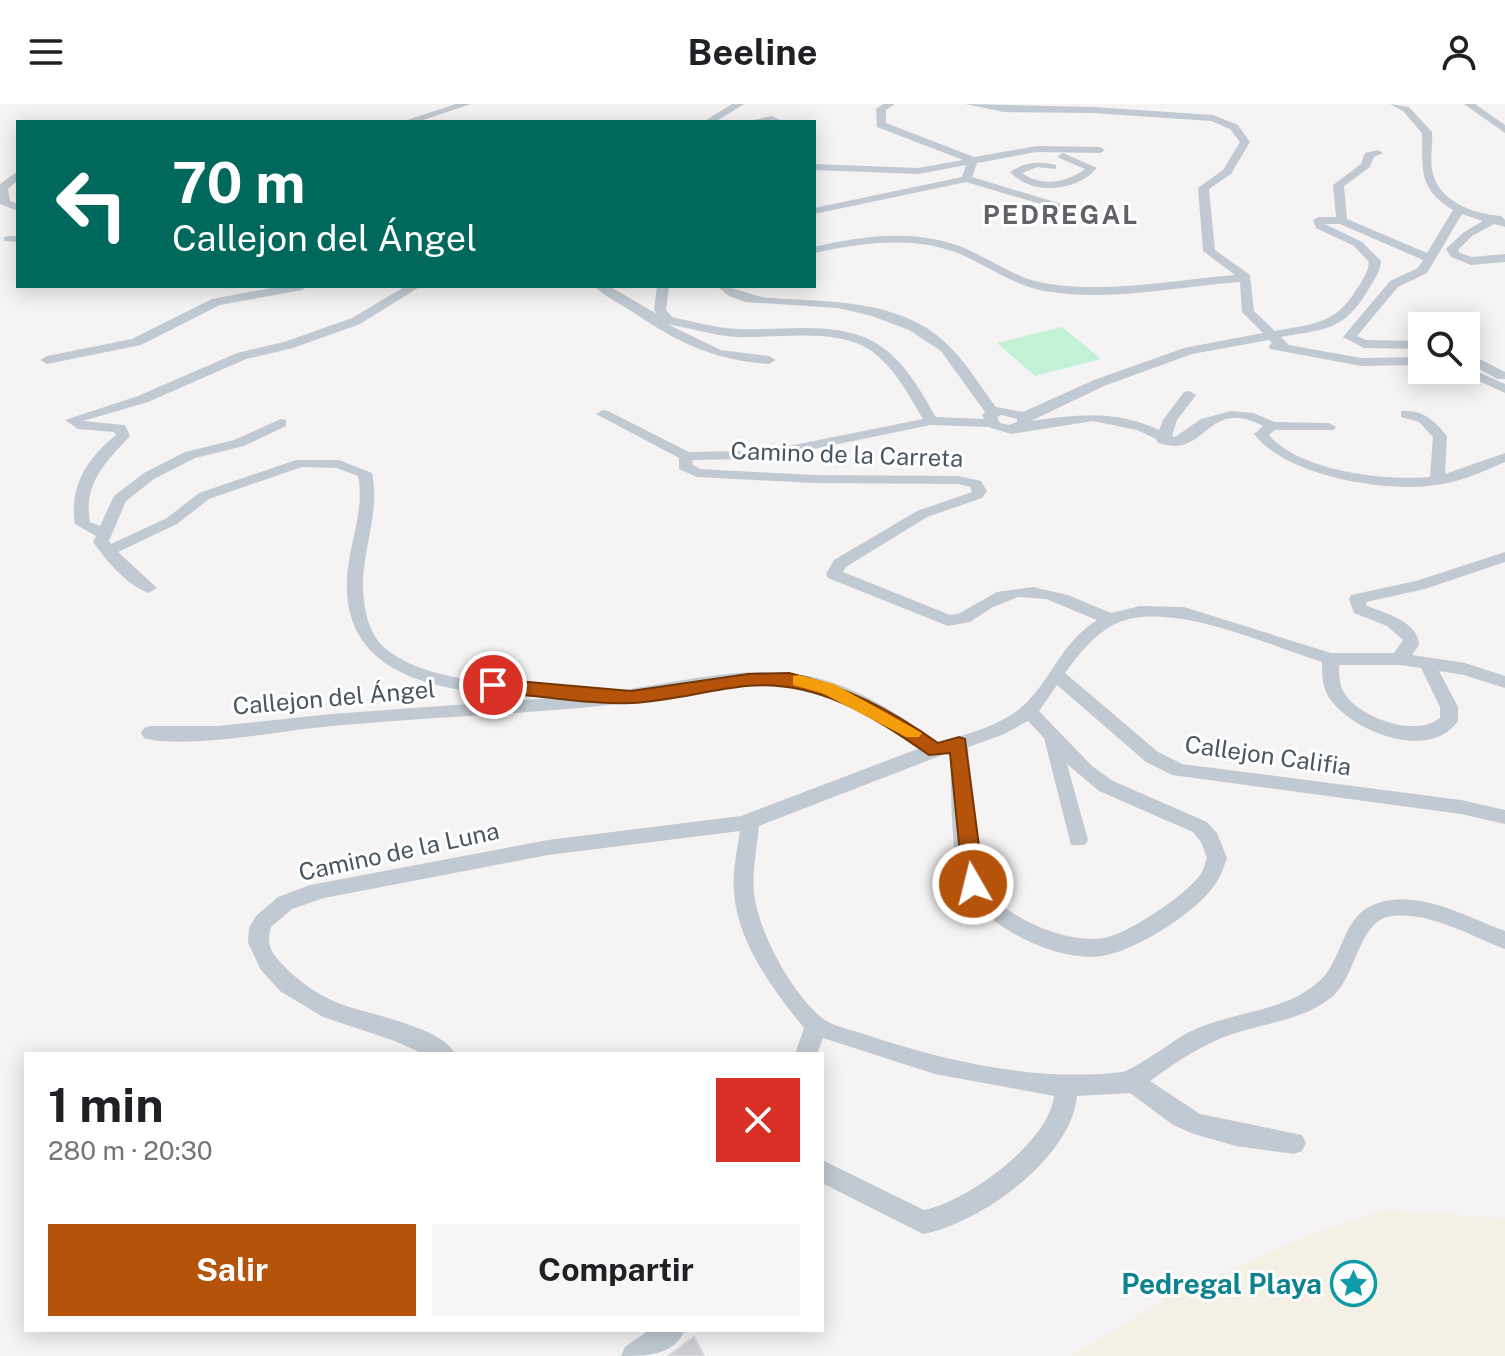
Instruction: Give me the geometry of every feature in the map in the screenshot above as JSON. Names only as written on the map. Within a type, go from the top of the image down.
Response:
[{"type":"street","points":[[422,118],[425,104]]},
{"type":"street","points":[[414,120],[466,104]]},
{"type":"street","points":[[711,120],[739,104]]},
{"type":"street","points":[[890,104],[881,109],[879,120],[886,129],[973,161]]},
{"type":"street","points":[[970,104],[1226,121],[1245,142],[1227,172],[1203,188],[1207,246],[1216,258],[1246,278]]},
{"type":"street","points":[[1395,104],[1406,109],[1427,132],[1427,173],[1458,211],[1499,222]]},
{"type":"street","points":[[1469,104],[1505,130]]},
{"type":"street","points":[[816,167],[918,171],[1016,152],[1100,150]]},
{"type":"street","points":[[1016,152],[1068,157],[1092,168],[1083,175],[1056,184],[1033,183],[1015,172],[1036,164],[1052,167]]},
{"type":"street","points":[[1342,221],[1338,185],[1366,165],[1369,155],[1378,153]]},
{"type":"street","points":[[966,179],[973,161]]},
{"type":"street","points":[[816,176],[838,169]]},
{"type":"street","points":[[2,204],[2,188],[16,176]]},
{"type":"street","points":[[816,211],[966,179],[1064,208]]},
{"type":"street","points":[[1408,345],[1364,344],[1349,337],[1376,310],[1387,292],[1423,270],[1458,211]]},
{"type":"street","points":[[1505,214],[1499,222],[1452,249],[1455,255],[1471,261],[1505,258]]},
{"type":"street","points":[[727,288],[756,301],[789,300],[860,309],[927,334],[948,352],[992,418],[1005,430],[1099,383],[1189,351],[1326,325],[1345,315],[1374,271],[1375,261],[1368,251],[1318,223],[1326,218],[1342,221],[1429,258]]},
{"type":"street","points":[[816,250],[869,240],[942,245],[976,258],[1012,280],[1079,292],[1246,278]]},
{"type":"street","points":[[1246,278],[1248,312],[1274,333],[1285,348]]},
{"type":"street","points":[[47,360],[136,342],[216,302],[291,288]]},
{"type":"street","points":[[103,533],[83,524],[80,501],[87,480],[114,442],[123,436],[120,428],[78,425],[72,420],[143,399],[242,356],[288,345],[346,325],[411,288]]},
{"type":"street","points":[[603,288],[674,335],[717,355],[769,360]]},
{"type":"street","points":[[663,288],[660,310],[666,318]]},
{"type":"street","points":[[645,317],[666,318],[708,331],[807,331],[871,343],[903,374],[931,421]]},
{"type":"street","points":[[1249,341],[1361,362],[1408,361]]},
{"type":"street","points":[[1480,364],[1500,375]]},
{"type":"street","points":[[1480,378],[1505,389]]},
{"type":"street","points":[[1163,440],[1170,420],[1189,395]]},
{"type":"street","points":[[1022,422],[1093,417],[1141,427],[1163,440],[1183,440],[1205,423],[1240,413],[1252,415],[1272,426],[1329,427]]},
{"type":"street","points":[[603,414],[687,456],[747,455],[794,449],[931,421],[992,418]]},
{"type":"street","points":[[1406,414],[1424,419],[1440,436],[1437,480]]},
{"type":"street","points":[[149,588],[124,569],[101,542],[119,499],[149,476],[190,455],[239,443],[281,423]]},
{"type":"street","points":[[1272,426],[1261,432],[1267,444],[1337,473],[1403,482],[1437,480],[1505,457]]},
{"type":"street","name":"Camino de la Carreta","points":[[687,456],[684,466],[697,473],[813,479],[958,480],[976,484],[980,491],[977,495],[922,514],[840,564],[834,574],[948,621],[966,619],[985,604],[1024,590],[1064,599],[1107,618]]},
{"type":"street","points":[[108,551],[172,521],[204,496],[301,463],[339,464],[365,473],[371,492],[357,548],[356,609],[366,637],[395,665],[441,679],[631,697]]},
{"type":"street","points":[[1399,659],[1411,645],[1411,638],[1393,622],[1360,609],[1357,599],[1419,585],[1505,557]]},
{"type":"street","points":[[1505,682],[1465,669],[1399,659],[1330,659],[1184,612],[1169,610],[1107,618],[1075,645],[1029,711],[959,744],[935,750],[750,824],[744,893],[773,971],[816,1026],[880,1051],[953,1072],[1066,1087],[1130,1082],[1185,1044],[1222,1028],[1275,1014],[1310,1000],[1328,987],[1340,972],[1362,923],[1378,911],[1392,909],[1428,913],[1505,940]]},
{"type":"street","points":[[1330,659],[1334,690],[1349,709],[1387,728],[1418,735],[1441,730],[1449,721],[1449,707],[1427,664]]},
{"type":"street","name":"Callejon Califia","points":[[1055,674],[1152,757],[1179,770],[1461,807],[1505,817]]},
{"type":"street","name":"Callejon del Ángel","points":[[150,733],[194,736],[331,720],[631,697],[748,680],[811,682],[876,711],[935,750]]},
{"type":"street","points":[[959,744],[973,884],[1009,919],[1055,944],[1105,947],[1123,941],[1206,882],[1217,858],[1206,831],[1106,786],[1052,740],[1029,711]]},
{"type":"street","points":[[1052,740],[1078,840]]},
{"type":"street","name":"Camino de la Luna","points":[[440,1052],[412,1038],[320,1007],[301,994],[267,964],[259,949],[257,933],[261,925],[277,908],[296,900],[387,878],[577,843],[750,824]]},
{"type":"street","points":[[807,1052],[816,1026]]},
{"type":"street","points":[[1130,1082],[1181,1117],[1207,1128],[1294,1143]]},
{"type":"street","points":[[824,1172],[923,1222],[936,1221],[1001,1180],[1048,1139],[1064,1113],[1066,1087]]},
{"type":"street","points":[[634,1356],[669,1332]]},
{"type":"green space","points":[[1062,327],[1101,359],[1035,376],[997,343]]},
{"type":"sand","name":"Pedregal Playa","points":[[1385,1210],[1505,1218],[1505,1356],[1071,1356],[1168,1298],[1304,1237]]},
{"type":"building","points":[[694,1337],[704,1356],[668,1356]]},
{"type":"slow traffic","points":[[799,681],[828,688],[913,733]]},
{"type":"place","name":"Pedregal Playa","points":[[1353,1284]]},
{"type":"district","name":"PEDREGAL","points":[[1061,215]]},
{"type":"route","points":[[493,685],[631,697],[748,680],[789,679],[828,688],[893,720],[935,750],[959,744],[973,884]]}]
